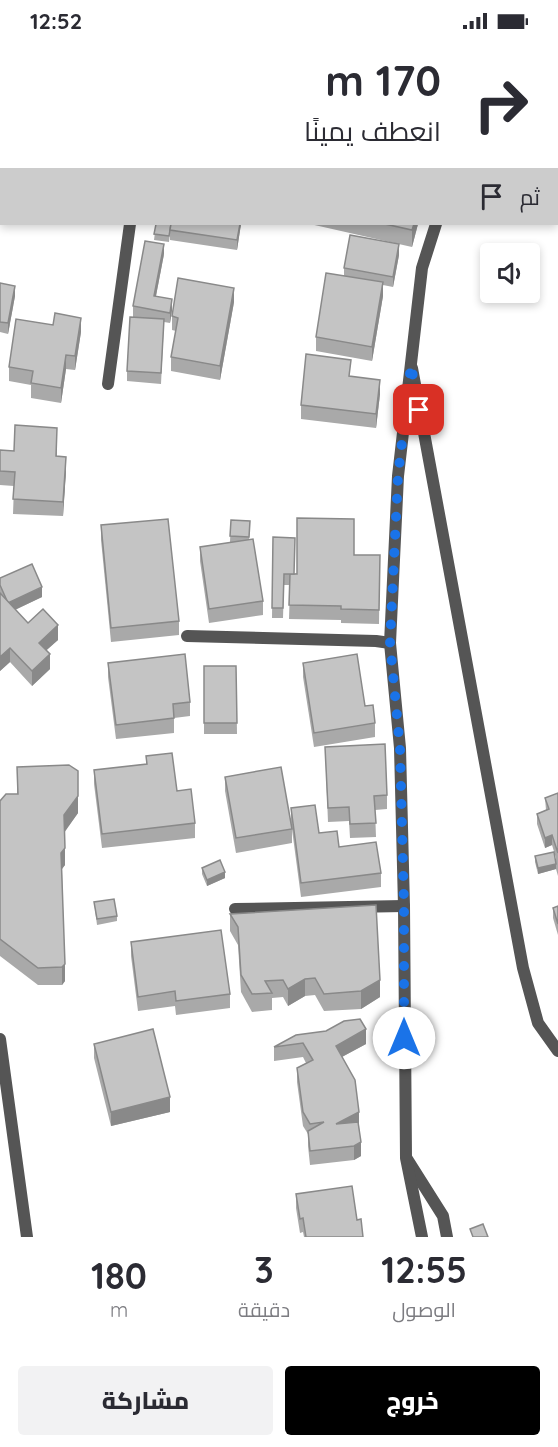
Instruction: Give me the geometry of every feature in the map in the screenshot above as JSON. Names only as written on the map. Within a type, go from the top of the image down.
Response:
[{"type":"street","points":[[108,384],[130,225]]},
{"type":"street","points":[[422,1237],[406,1158],[400,748],[390,643],[398,476],[422,268],[436,225]]},
{"type":"street","points":[[411,365],[523,968],[538,1023],[558,1050]]},
{"type":"street","points":[[187,636],[390,643]]},
{"type":"street","points":[[235,909],[404,906]]},
{"type":"street","points":[[0,1039],[27,1237]]},
{"type":"street","points":[[406,1158],[443,1216],[447,1237]]},
{"type":"building","points":[[156,225],[171,225],[169,236],[154,234]]},
{"type":"building","points":[[171,225],[240,225],[237,240],[170,230]]},
{"type":"building","points":[[390,225],[414,225],[412,230]]},
{"type":"building","points":[[350,235],[399,244],[393,277],[344,268]]},
{"type":"building","points":[[145,241],[164,244],[154,296],[172,299],[170,313],[133,306]]},
{"type":"building","points":[[326,273],[383,282],[372,347],[316,337]]},
{"type":"building","points":[[178,278],[234,288],[220,366],[171,357],[178,318],[172,316]]},
{"type":"building","points":[[0,283],[15,286],[8,323],[0,322]]},
{"type":"building","points":[[55,313],[81,318],[75,356],[66,355],[61,388],[31,383],[33,371],[9,367],[16,319],[53,325]]},
{"type":"building","points":[[130,317],[164,319],[161,373],[127,371]]},
{"type":"building","points":[[306,354],[351,360],[349,376],[380,380],[376,414],[301,405]]},
{"type":"building","points":[[15,425],[57,428],[56,456],[66,457],[63,502],[13,499],[15,472],[0,471],[0,450],[14,451]]},
{"type":"building","points":[[297,518],[354,519],[354,555],[380,555],[379,610],[341,609],[341,606],[289,605],[290,574],[297,574]]},
{"type":"building","points":[[168,519],[179,621],[111,628],[101,525]]},
{"type":"building","points":[[231,520],[250,521],[249,537],[230,536]]},
{"type":"building","points":[[273,537],[295,538],[294,574],[284,574],[283,608],[272,608]]},
{"type":"building","points":[[253,539],[263,601],[209,609],[200,547]]},
{"type":"building","points":[[32,564],[42,587],[8,603],[0,585],[0,578]]},
{"type":"building","points":[[0,593],[28,623],[43,609],[58,625],[39,643],[50,654],[32,671],[10,648],[0,657]]},
{"type":"building","points":[[185,654],[190,702],[173,704],[174,718],[116,725],[108,663]]},
{"type":"building","points":[[357,654],[365,706],[373,705],[375,723],[314,733],[303,663]]},
{"type":"building","points":[[204,666],[236,666],[237,723],[204,723]]},
{"type":"building","points":[[385,744],[387,795],[374,796],[376,823],[350,824],[349,807],[328,808],[325,747]]},
{"type":"building","points":[[172,753],[177,791],[191,789],[195,823],[102,834],[94,770],[147,764],[146,756]]},
{"type":"building","points":[[69,765],[78,771],[78,796],[64,815],[65,848],[61,853],[65,964],[62,967],[38,968],[0,939],[0,801],[6,794],[18,794],[17,767]]},
{"type":"building","points":[[281,767],[292,829],[236,838],[225,777]]},
{"type":"building","points":[[558,793],[558,853],[552,835],[545,838],[537,814],[549,809],[545,798]]},
{"type":"building","points":[[315,805],[319,833],[337,831],[339,847],[376,842],[381,873],[301,883],[291,808]]},
{"type":"building","points":[[554,852],[556,864],[538,868],[535,856]]},
{"type":"building","points":[[220,860],[225,872],[207,880],[202,868]]},
{"type":"building","points":[[114,899],[117,916],[97,919],[94,902]]},
{"type":"building","points":[[376,905],[380,980],[361,991],[324,994],[315,978],[305,979],[288,989],[283,980],[265,981],[272,993],[252,994],[241,975],[238,927],[230,914]]},
{"type":"building","points":[[558,906],[558,924],[553,908]]},
{"type":"building","points":[[221,930],[230,994],[176,1001],[175,991],[138,997],[131,942]]},
{"type":"building","points":[[360,1019],[366,1029],[336,1046],[355,1080],[359,1112],[336,1124],[358,1122],[361,1142],[354,1146],[310,1151],[308,1131],[324,1122],[310,1124],[303,1112],[297,1068],[313,1060],[303,1043],[274,1047],[296,1035],[326,1031],[344,1021]]},
{"type":"building","points":[[153,1029],[170,1097],[111,1112],[94,1044]]},
{"type":"building","points":[[352,1186],[357,1220],[361,1219],[363,1237],[306,1237],[296,1194]]},
{"type":"building","points":[[483,1224],[488,1237],[473,1237],[470,1229]]},
{"type":"route","points":[[404,1038],[404,906],[400,748],[390,643],[398,476],[411,365],[419,410]]}]
